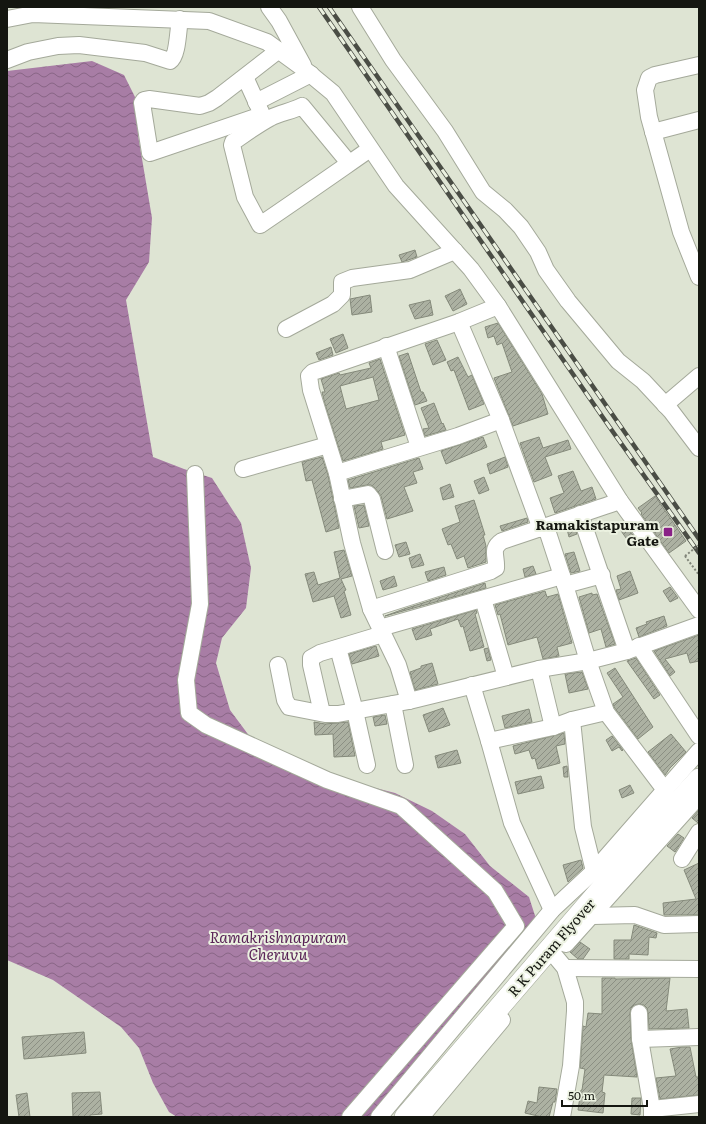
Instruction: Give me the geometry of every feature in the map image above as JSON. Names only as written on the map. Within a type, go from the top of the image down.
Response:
[{"type":"main road","name":"R K Puram Flyover","points":[[405,1117],[639,845],[699,779]]},
{"type":"street","points":[[269,7],[279,21],[308,71]]},
{"type":"street","points":[[360,7],[392,60],[445,131],[483,192],[505,210],[521,227],[538,252],[546,270],[568,301],[618,361],[643,381],[666,405],[699,448]]},
{"type":"street","points":[[7,19],[33,10],[209,21],[267,42],[308,71],[333,93],[396,186],[471,269],[498,306],[620,501],[699,610]]},
{"type":"street","points":[[7,60],[28,52],[58,46],[79,45],[145,53],[170,61],[173,59],[176,52],[180,20]]},
{"type":"street","points":[[244,77],[261,112],[259,116],[150,153],[142,103],[144,100],[150,98],[200,106],[217,98],[244,77],[279,50]]},
{"type":"street","points":[[699,65],[655,74],[649,78],[645,90],[653,132],[680,232],[699,277]]},
{"type":"street","points":[[256,102],[308,71]]},
{"type":"street","points":[[349,163],[302,106],[293,111],[276,115],[268,119],[233,142],[232,145],[245,197],[260,225],[370,149]]},
{"type":"street","points":[[653,132],[699,120]]},
{"type":"street","points":[[286,329],[333,304],[342,295],[342,282],[352,278],[410,270],[455,251]]},
{"type":"street","points":[[409,701],[398,665],[371,609],[352,543],[337,473],[311,390],[309,376],[313,372],[459,322],[498,306]]},
{"type":"street","points":[[459,322],[501,420],[564,581],[588,661],[606,712],[665,790]]},
{"type":"street","points":[[386,346],[419,447]]},
{"type":"street","points":[[666,405],[699,376]]},
{"type":"street","points":[[337,473],[458,436],[501,420]]},
{"type":"street","points":[[243,469],[328,445]]},
{"type":"street","points":[[195,474],[200,604],[186,680],[189,713],[206,725],[328,780],[401,806],[495,891],[516,926],[528,938]]},
{"type":"street","points":[[342,499],[368,494],[370,496],[385,550]]},
{"type":"street","points":[[371,609],[491,571],[496,568],[494,550],[497,544],[502,541],[620,501]]},
{"type":"street","points":[[580,514],[602,575],[633,649],[699,736]]},
{"type":"street","points":[[322,713],[311,665],[311,658],[381,631],[483,599],[564,581],[602,575]]},
{"type":"street","points":[[483,599],[506,677]]},
{"type":"street","points":[[278,665],[285,700],[289,707],[322,713],[338,714],[409,701],[540,669],[588,661],[633,649],[699,625]]},
{"type":"street","points":[[338,648],[368,765]]},
{"type":"street","points":[[540,669],[553,727]]},
{"type":"street","points":[[472,685],[512,823],[552,910]]},
{"type":"street","points":[[393,704],[405,765]]},
{"type":"street","points":[[489,741],[553,727],[572,720],[606,712]]},
{"type":"street","points":[[572,720],[583,827],[594,871]]},
{"type":"street","points":[[379,1117],[552,910],[594,871],[699,751]]},
{"type":"street","points":[[421,1117],[560,962],[593,916],[699,796]]},
{"type":"street","points":[[682,859],[699,832]]},
{"type":"street","points":[[593,916],[635,915],[664,925],[699,924]]},
{"type":"street","points":[[350,1117],[516,926]]},
{"type":"street","points":[[560,962],[699,970]]},
{"type":"street","points":[[560,962],[575,1002],[576,1011],[571,1066],[562,1117]]},
{"type":"street","points":[[639,1013],[640,1039],[652,1113],[699,1104]]},
{"type":"street","points":[[640,1039],[699,1037]]},
{"type":"path","points":[[699,545],[684,556],[699,575]]},
{"type":"water","name":"Ramakrishnapuram Cheruvu","points":[[92,61],[124,75],[137,101],[138,135],[152,218],[149,262],[126,300],[153,457],[212,478],[241,523],[251,568],[246,608],[222,638],[216,663],[230,710],[256,745],[337,778],[395,793],[432,811],[465,834],[490,866],[529,897],[538,925],[373,1117],[177,1117],[169,1112],[153,1083],[139,1048],[121,1027],[53,980],[7,960],[7,71]]},
{"type":"building","points":[[415,250],[417,257],[402,262],[399,255]]},
{"type":"building","points":[[460,289],[467,304],[453,311],[445,296]]},
{"type":"building","points":[[370,295],[372,312],[352,315],[350,299]]},
{"type":"building","points":[[430,300],[433,315],[415,319],[409,305]]},
{"type":"building","points":[[498,323],[542,394],[548,414],[513,426],[494,378],[512,372],[502,343],[497,345],[494,336],[488,338],[485,327]]},
{"type":"building","points":[[343,334],[348,348],[336,353],[330,339]]},
{"type":"building","points":[[437,340],[446,360],[433,365],[425,344]]},
{"type":"building","points":[[331,347],[333,355],[319,360],[316,353]]},
{"type":"building","points":[[408,353],[421,392],[423,392],[427,401],[415,405],[399,356]]},
{"type":"building","points":[[458,357],[468,377],[472,375],[484,404],[469,410],[454,370],[451,371],[447,362]]},
{"type":"building","points":[[380,359],[405,435],[381,442],[383,449],[343,461],[325,404],[322,392],[325,392],[321,379],[339,373],[340,375],[371,368],[369,363]],"holes":[[[373,377],[379,400],[346,409],[340,386]]]},
{"type":"building","points":[[434,403],[442,424],[443,423],[446,430],[425,436],[423,429],[429,428],[421,408]]},
{"type":"building","points":[[483,437],[487,447],[446,464],[441,451]]},
{"type":"building","points":[[539,437],[543,448],[568,440],[571,449],[545,457],[552,475],[534,482],[520,443]]},
{"type":"building","points":[[322,457],[328,475],[339,528],[326,532],[312,480],[306,481],[302,462]]},
{"type":"building","points":[[505,457],[508,467],[490,474],[487,464]]},
{"type":"building","points":[[419,458],[423,469],[413,472],[417,483],[404,487],[413,511],[387,519],[381,496],[375,488],[371,485],[367,485],[350,488],[348,480]]},
{"type":"building","points":[[573,471],[581,491],[592,487],[596,499],[555,513],[550,498],[564,493],[558,476]]},
{"type":"building","points":[[484,477],[489,490],[479,494],[474,481]]},
{"type":"building","points":[[450,484],[454,497],[443,500],[440,488]]},
{"type":"building","points":[[655,496],[686,541],[669,553],[638,508]]},
{"type":"building","points":[[474,500],[485,535],[483,535],[486,546],[486,562],[468,568],[464,556],[457,559],[451,544],[448,545],[442,529],[460,522],[455,506]]},
{"type":"building","points":[[364,505],[369,526],[359,528],[354,506]]},
{"type":"building","points":[[527,518],[528,522],[502,531],[500,526]]},
{"type":"building","points":[[625,524],[637,541],[631,545],[619,528]]},
{"type":"building","points":[[574,527],[577,534],[569,537],[567,529]]},
{"type":"building","points":[[406,542],[410,554],[399,557],[395,545]]},
{"type":"building","points":[[344,550],[352,576],[341,579],[346,590],[344,591],[351,615],[341,618],[334,596],[313,602],[305,574],[314,572],[318,585],[340,578],[334,552]]},
{"type":"building","points":[[574,552],[580,571],[571,573],[565,554]]},
{"type":"building","points":[[420,554],[424,565],[412,568],[409,558]]},
{"type":"building","points":[[533,566],[536,574],[525,577],[523,569]]},
{"type":"building","points":[[444,567],[446,575],[428,581],[425,572]]},
{"type":"building","points":[[630,571],[638,593],[619,600],[616,590],[621,589],[617,576]]},
{"type":"building","points":[[394,576],[397,586],[383,590],[380,581]]},
{"type":"building","points":[[485,583],[486,588],[385,616],[404,609]]},
{"type":"building","points":[[670,587],[678,598],[670,602],[663,591]]},
{"type":"building","points":[[545,591],[547,597],[558,594],[572,643],[557,647],[559,656],[543,659],[537,637],[508,645],[500,614],[498,615],[495,605]]},
{"type":"building","points":[[592,593],[592,595],[597,594],[615,644],[606,647],[601,629],[589,633],[579,597]]},
{"type":"building","points":[[476,610],[477,613],[475,614],[484,647],[470,651],[463,626],[461,627],[458,619],[430,629],[432,635],[416,640],[412,629]]},
{"type":"building","points":[[664,616],[667,626],[639,637],[636,628],[647,624],[646,622]]},
{"type":"building","points":[[699,635],[699,661],[690,663],[687,653],[665,659],[675,672],[670,676],[654,651]]},
{"type":"building","points":[[376,646],[379,656],[352,664],[349,654]]},
{"type":"building","points":[[488,648],[491,660],[487,661],[484,649]]},
{"type":"building","points":[[636,658],[660,695],[654,699],[627,661]]},
{"type":"building","points":[[432,663],[438,684],[415,690],[410,672],[421,668],[421,666]]},
{"type":"building","points":[[615,668],[653,727],[638,739],[613,704],[623,697],[607,673]]},
{"type":"building","points":[[582,672],[588,689],[569,693],[565,674]]},
{"type":"building","points":[[443,708],[450,725],[429,732],[423,715]]},
{"type":"building","points":[[529,709],[532,722],[505,728],[502,716]]},
{"type":"building","points":[[385,715],[387,724],[375,726],[373,717]]},
{"type":"building","points":[[314,722],[325,724],[348,722],[355,756],[334,757],[333,734],[315,735]]},
{"type":"building","points":[[564,733],[565,744],[556,746],[560,763],[538,769],[535,758],[532,759],[529,750],[515,754],[513,746]]},
{"type":"building","points":[[671,734],[686,752],[665,775],[648,752]]},
{"type":"building","points":[[612,736],[623,750],[622,751],[619,747],[612,751],[606,740]]},
{"type":"building","points":[[457,750],[461,763],[438,768],[435,756]]},
{"type":"building","points":[[567,766],[568,777],[564,777],[563,767]]},
{"type":"building","points":[[541,776],[544,788],[518,794],[515,782]]},
{"type":"building","points":[[630,785],[634,793],[622,798],[619,790]]},
{"type":"building","points":[[699,810],[699,823],[698,823],[692,818]]},
{"type":"building","points":[[678,834],[684,838],[675,852],[667,846]]},
{"type":"building","points":[[581,860],[583,868],[568,882],[563,865]]},
{"type":"building","points":[[699,863],[699,915],[664,915],[663,903],[696,899],[684,870]]},
{"type":"building","points":[[634,925],[657,933],[656,938],[649,937],[648,955],[629,954],[629,959],[614,959],[614,940],[631,940]]},
{"type":"building","points":[[580,942],[590,949],[583,959],[578,959],[570,952]]},
{"type":"building","points":[[602,978],[670,978],[666,1011],[687,1009],[689,1028],[649,1029],[647,1008],[644,1005],[634,1005],[631,1008],[630,1013],[631,1039],[637,1077],[604,1075],[602,1092],[605,1093],[603,1113],[578,1110],[585,1069],[580,1068],[583,1026],[586,1027],[588,1013],[602,1014]]},
{"type":"building","points":[[84,1032],[86,1053],[24,1059],[22,1037]]},
{"type":"building","points":[[690,1047],[696,1077],[699,1077],[699,1095],[660,1099],[656,1078],[676,1076],[670,1049]]},
{"type":"building","points":[[539,1087],[557,1089],[555,1102],[553,1102],[549,1117],[525,1113],[528,1101],[537,1103]]},
{"type":"building","points":[[100,1092],[102,1114],[90,1115],[90,1117],[73,1117],[72,1093]]},
{"type":"building","points":[[27,1093],[30,1117],[19,1117],[16,1095]]},
{"type":"building","points":[[632,1098],[641,1098],[640,1115],[631,1114]]},
{"type":"railway","points":[[319,7],[613,432],[699,553]]},
{"type":"railway","points":[[329,7],[699,539]]},
{"type":"place","name":"Ramakistapuram Gate","points":[[668,532]]}]
